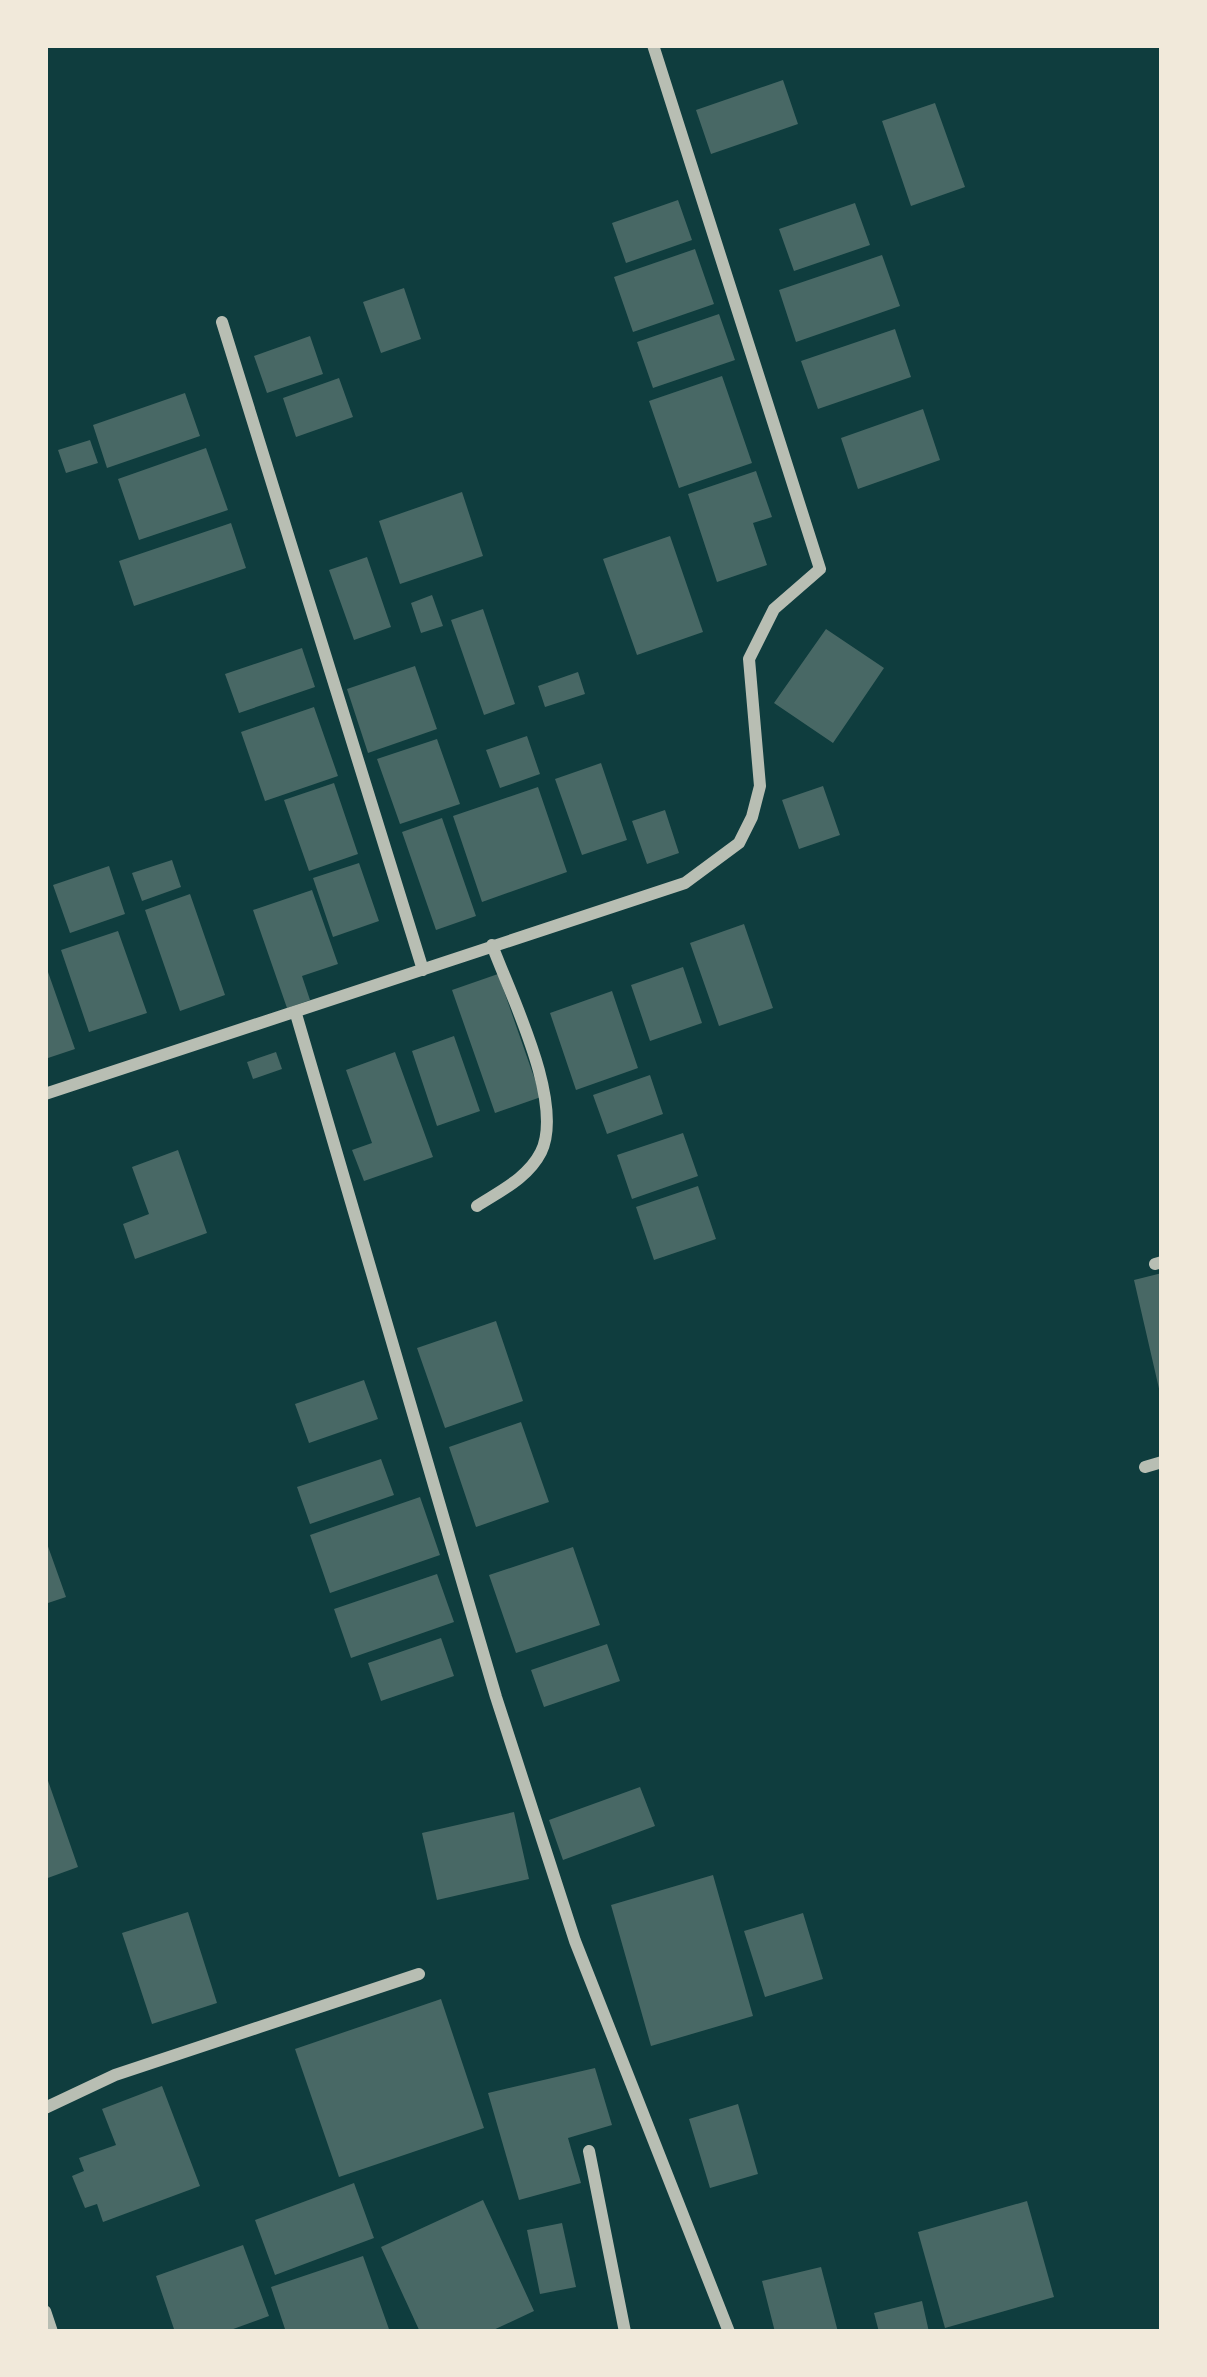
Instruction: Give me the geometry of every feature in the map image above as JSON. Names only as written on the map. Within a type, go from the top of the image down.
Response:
[{"type":"street","points":[[45,1094],[685,883],[739,843],[760,786],[749,659],[774,609],[820,569],[653,45]]},
{"type":"street","points":[[223,322],[423,970]]},
{"type":"street","points":[[477,1206],[519,1180],[541,1151],[547,1125],[545,1095],[492,946]]},
{"type":"street","points":[[296,1014],[496,1696],[575,1941],[729,2332]]},
{"type":"street","points":[[1145,1467],[1162,1462]]},
{"type":"street","points":[[45,2108],[115,2074],[419,1974]]},
{"type":"street","points":[[589,2151],[625,2332]]},
{"type":"street","points":[[45,2312],[52,2332]]},
{"type":"building","points":[[783,80],[798,124],[711,154],[696,110]]},
{"type":"building","points":[[935,103],[965,187],[911,206],[882,121]]},
{"type":"building","points":[[678,200],[692,240],[626,263],[612,223]]},
{"type":"building","points":[[855,203],[870,245],[794,271],[779,229]]},
{"type":"building","points":[[695,249],[714,304],[633,332],[614,277]]},
{"type":"building","points":[[882,255],[900,306],[796,342],[779,290]]},
{"type":"building","points":[[404,288],[421,339],[381,353],[363,302]]},
{"type":"building","points":[[719,314],[735,360],[653,388],[637,342]]},
{"type":"building","points":[[895,329],[911,377],[818,409],[801,361]]},
{"type":"building","points":[[310,336],[323,374],[267,393],[254,356]]},
{"type":"building","points":[[722,376],[752,463],[679,488],[649,401]]},
{"type":"building","points":[[339,378],[353,417],[296,437],[283,398]]},
{"type":"building","points":[[185,393],[200,436],[107,468],[93,425]]},
{"type":"building","points":[[923,409],[940,460],[858,489],[841,438]]},
{"type":"building","points":[[90,440],[98,463],[66,473],[58,450]]},
{"type":"building","points":[[206,448],[228,510],[139,540],[118,479]]},
{"type":"building","points":[[756,471],[772,517],[753,523],[767,565],[717,582],[688,494]]},
{"type":"building","points":[[462,492],[483,556],[400,584],[379,521]]},
{"type":"building","points":[[231,523],[246,568],[134,606],[119,561]]},
{"type":"building","points":[[670,536],[703,632],[637,655],[603,559]]},
{"type":"building","points":[[367,557],[391,627],[354,640],[329,570]]},
{"type":"building","points":[[432,595],[443,626],[421,633],[411,603]]},
{"type":"building","points":[[483,609],[515,704],[484,715],[451,620]]},
{"type":"building","points":[[826,629],[884,668],[833,743],[774,703]]},
{"type":"building","points":[[302,648],[315,687],[239,713],[225,674]]},
{"type":"building","points":[[415,666],[437,729],[368,753],[347,689]]},
{"type":"building","points":[[578,672],[585,694],[545,707],[538,686]]},
{"type":"building","points":[[314,707],[338,776],[265,801],[241,732]]},
{"type":"building","points":[[527,736],[540,774],[500,788],[486,750]]},
{"type":"building","points":[[437,739],[460,804],[400,824],[377,759]]},
{"type":"building","points":[[601,763],[627,840],[582,855],[555,779]]},
{"type":"building","points":[[334,783],[358,854],[309,871],[284,800]]},
{"type":"building","points":[[823,786],[840,835],[799,849],[782,800]]},
{"type":"building","points":[[538,787],[567,872],[482,902],[453,816]]},
{"type":"building","points":[[665,810],[679,853],[647,864],[632,821]]},
{"type":"building","points":[[442,818],[476,916],[436,930],[402,832]]},
{"type":"building","points":[[172,860],[181,887],[142,901],[132,873]]},
{"type":"building","points":[[359,863],[379,921],[333,937],[313,878]]},
{"type":"building","points":[[109,866],[125,914],[70,933],[53,885]]},
{"type":"building","points":[[312,890],[338,964],[302,976],[310,1000],[287,1008],[253,910]]},
{"type":"building","points":[[190,894],[225,995],[180,1011],[145,910]]},
{"type":"building","points":[[744,924],[773,1008],[719,1026],[690,943]]},
{"type":"building","points":[[118,931],[147,1013],[89,1032],[61,950]]},
{"type":"building","points":[[683,967],[702,1023],[650,1041],[631,985]]},
{"type":"building","points":[[45,973],[75,1049],[45,1059]]},
{"type":"building","points":[[498,974],[541,1097],[495,1113],[452,990]]},
{"type":"building","points":[[612,991],[638,1068],[576,1090],[550,1013]]},
{"type":"building","points":[[454,1036],[480,1111],[437,1126],[412,1051]]},
{"type":"building","points":[[276,1052],[282,1069],[253,1079],[247,1062]]},
{"type":"building","points":[[395,1052],[433,1157],[364,1181],[352,1150],[372,1143],[346,1070]]},
{"type":"building","points":[[650,1075],[663,1114],[607,1134],[593,1095]]},
{"type":"building","points":[[683,1133],[698,1176],[632,1199],[617,1155]]},
{"type":"building","points":[[178,1150],[207,1233],[135,1259],[123,1224],[149,1214],[132,1167]]},
{"type":"building","points":[[698,1186],[716,1239],[654,1260],[636,1207]]},
{"type":"building","points":[[1162,1273],[1162,1393],[1160,1393],[1134,1280]]},
{"type":"building","points":[[496,1321],[523,1401],[445,1428],[417,1348]]},
{"type":"building","points":[[364,1380],[378,1419],[309,1443],[295,1404]]},
{"type":"building","points":[[521,1422],[549,1502],[476,1527],[449,1447]]},
{"type":"building","points":[[381,1459],[394,1495],[310,1524],[297,1487]]},
{"type":"building","points":[[420,1497],[440,1555],[330,1593],[310,1535]]},
{"type":"building","points":[[45,1538],[66,1597],[45,1604]]},
{"type":"building","points":[[573,1547],[600,1625],[516,1653],[489,1575]]},
{"type":"building","points":[[437,1574],[454,1622],[351,1658],[334,1609]]},
{"type":"building","points":[[441,1638],[454,1676],[381,1701],[368,1663]]},
{"type":"building","points":[[607,1644],[620,1681],[544,1707],[531,1670]]},
{"type":"building","points":[[45,1776],[78,1867],[45,1879]]},
{"type":"building","points":[[640,1787],[655,1826],[563,1860],[549,1820]]},
{"type":"building","points":[[514,1812],[529,1879],[437,1900],[422,1833]]},
{"type":"building","points":[[713,1875],[753,2016],[651,2046],[611,1905]]},
{"type":"building","points":[[188,1912],[217,2003],[152,2024],[122,1933]]},
{"type":"building","points":[[803,1913],[823,1979],[765,1997],[744,1931]]},
{"type":"building","points":[[441,1999],[484,2128],[339,2177],[295,2049]]},
{"type":"building","points":[[595,2068],[612,2125],[568,2138],[581,2183],[519,2200],[488,2093]]},
{"type":"building","points":[[162,2086],[200,2186],[103,2222],[97,2204],[85,2208],[72,2176],[84,2171],[79,2158],[116,2145],[102,2109]]},
{"type":"building","points":[[738,2104],[758,2174],[710,2188],[689,2119]]},
{"type":"building","points":[[354,2183],[374,2238],[275,2275],[255,2220]]},
{"type":"building","points":[[483,2200],[534,2311],[489,2332],[420,2332],[381,2247]]},
{"type":"building","points":[[1027,2201],[1054,2297],[945,2328],[918,2232]]},
{"type":"building","points":[[562,2223],[576,2287],[540,2294],[527,2230]]},
{"type":"building","points":[[243,2245],[269,2316],[225,2332],[175,2332],[156,2276]]},
{"type":"building","points":[[363,2256],[390,2332],[286,2332],[271,2287]]},
{"type":"building","points":[[821,2267],[838,2332],[775,2332],[762,2281]]},
{"type":"building","points":[[922,2301],[929,2332],[879,2332],[874,2313]]}]
